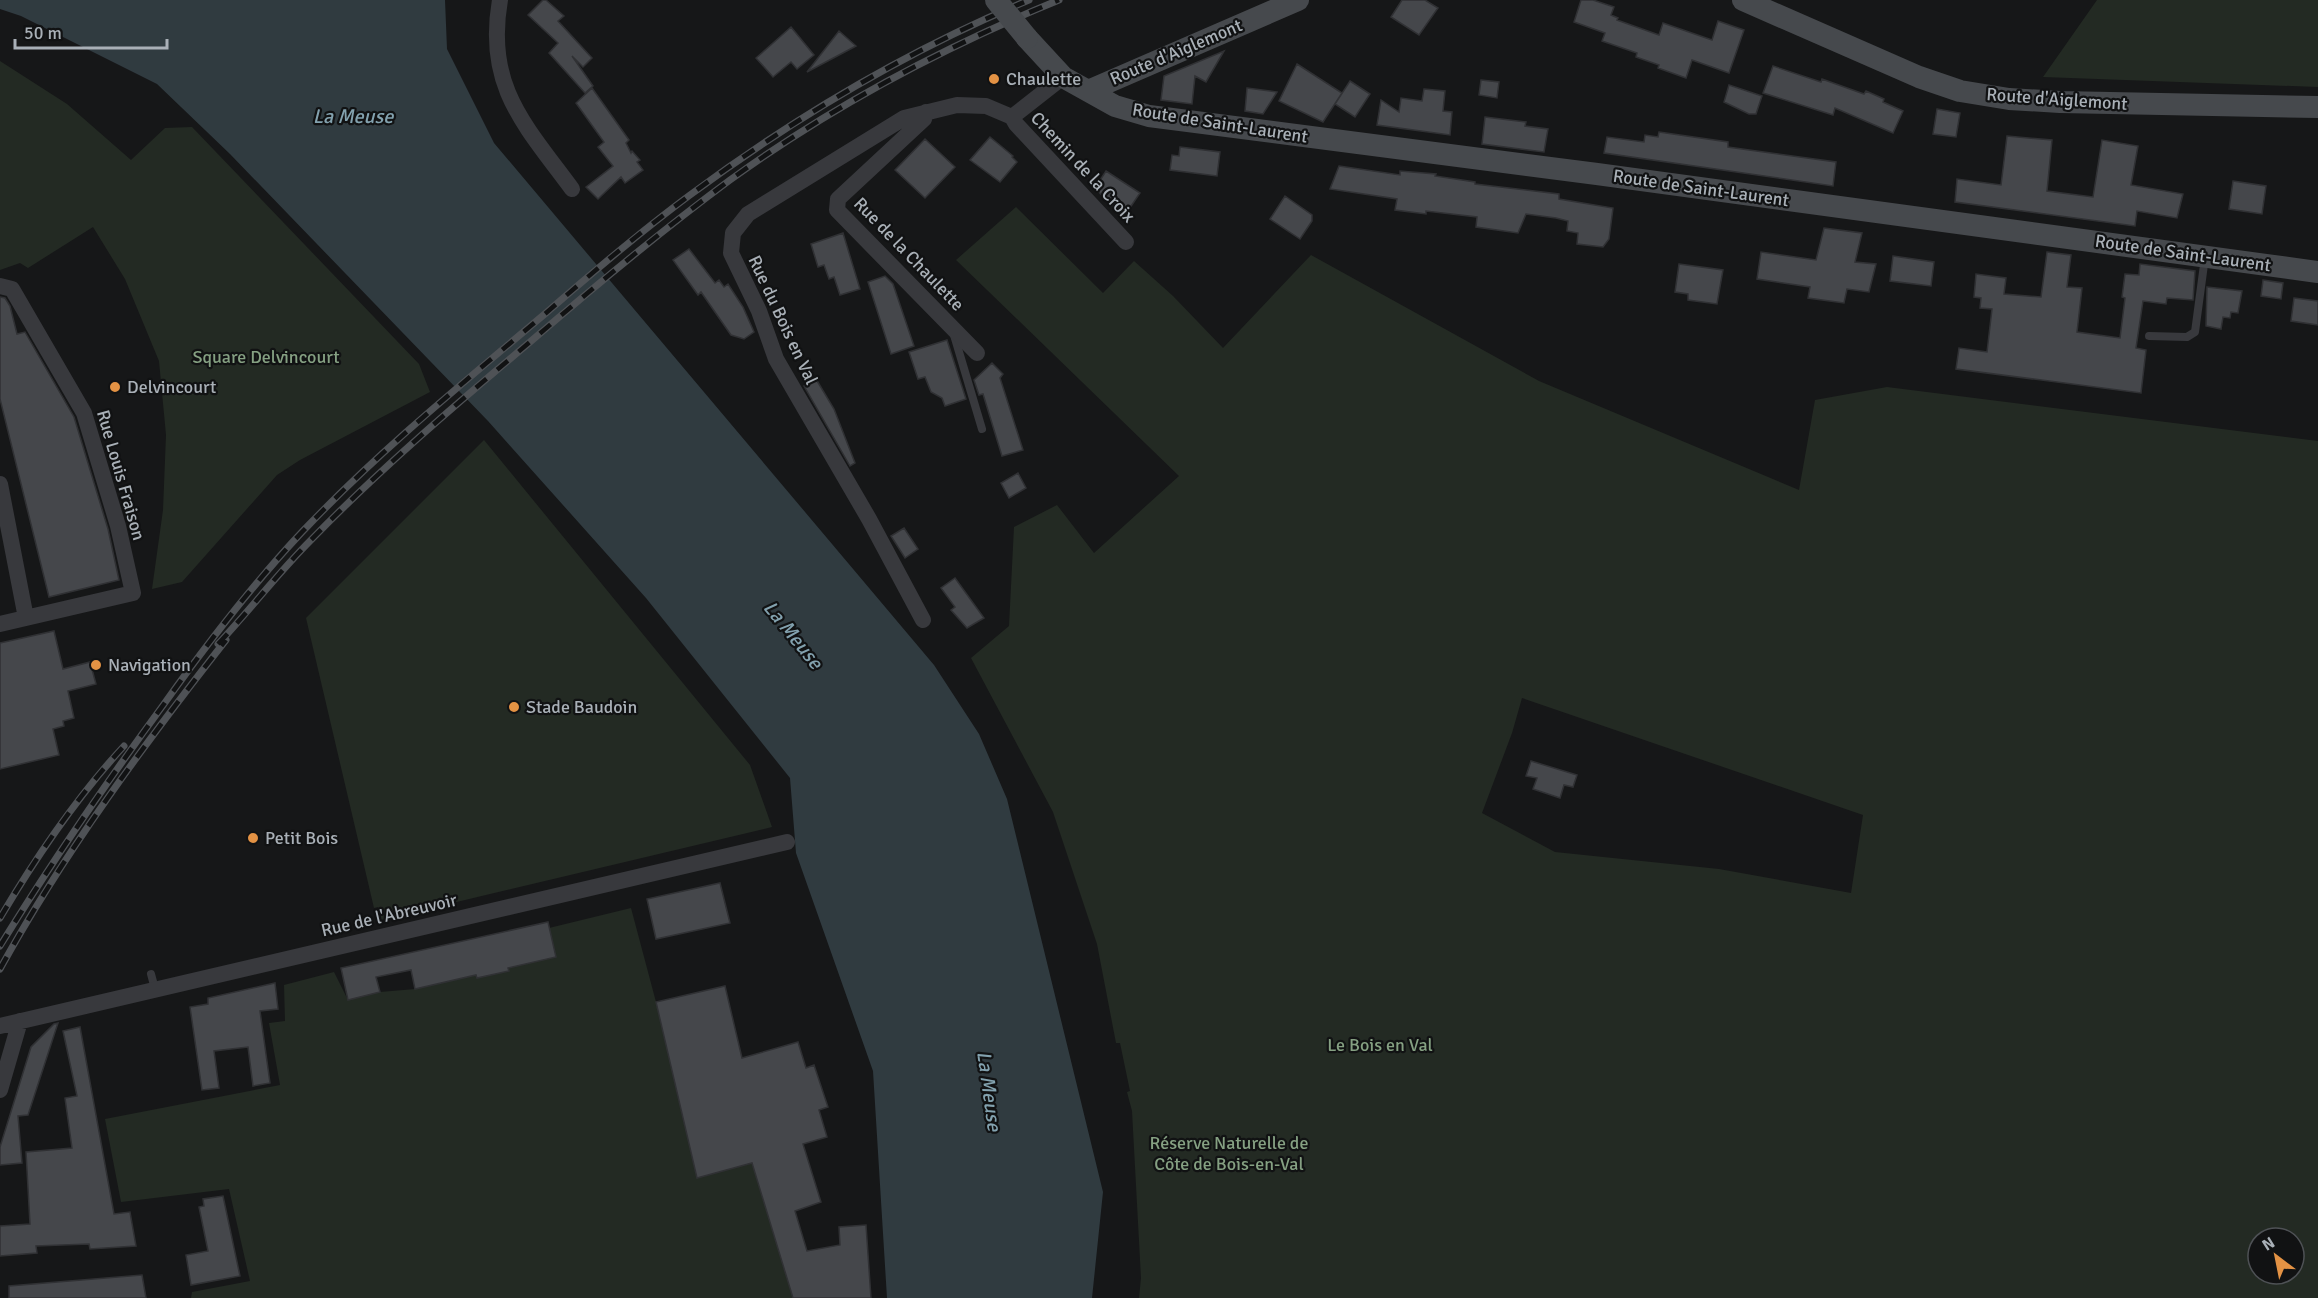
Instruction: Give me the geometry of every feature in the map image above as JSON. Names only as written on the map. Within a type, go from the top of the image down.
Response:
[{"type":"street","points":[[500,0],[496,35],[497,55],[504,81],[517,115],[572,189]]},
{"type":"street","points":[[926,112],[957,105],[986,106],[1012,117],[1063,78],[996,0]]},
{"type":"street","name":"Route d'Aiglemont","points":[[1088,91],[1298,0]]},
{"type":"street","name":"Route d'Aiglemont","points":[[1743,0],[1919,77],[1960,91],[2009,99],[2060,102],[2318,107]]},
{"type":"street","name":"Route de Saint-Laurent","points":[[1063,78],[1115,106],[1149,116],[2318,272]]},
{"type":"street","name":"Rue de la Chaulette","points":[[926,112],[924,119],[838,199],[837,210],[977,353]]},
{"type":"street","name":"Rue du Bois en Val","points":[[923,620],[869,519],[776,359],[759,311],[732,253],[733,233],[748,214],[904,118],[926,112]]},
{"type":"street","name":"Chemin de la Croix","points":[[1012,117],[1126,242]]},
{"type":"street","name":"Rue Louis Fraison","points":[[0,286],[12,289],[84,413],[118,526],[133,593],[26,618]]},
{"type":"street","points":[[0,484],[26,618],[0,624]]},
{"type":"street","name":"Rue de l'Abreuvoir","points":[[0,1026],[153,982],[787,842]]},
{"type":"street","points":[[0,1090],[20,1021]]},
{"type":"lane","points":[[2149,336],[2187,337],[2195,332],[2205,256]]},
{"type":"lane","points":[[951,327],[982,429]]},
{"type":"green space","points":[[2097,0],[2318,0],[2318,87],[2043,77]]},
{"type":"green space","name":"Square Delvincourt","points":[[0,61],[67,104],[131,160],[165,128],[192,127],[419,364],[430,392],[300,460],[277,475],[182,582],[152,589],[163,510],[166,435],[159,361],[125,279],[93,227],[28,268],[20,263],[0,270]]},
{"type":"green space","points":[[1016,207],[1103,293],[1134,261],[1173,296],[1223,348],[1311,255],[1539,381],[1799,490],[1815,400],[1887,387],[2318,441],[2318,1298],[1139,1298],[1141,1278],[1132,1111],[1127,1092],[1130,1091],[1120,1043],[1116,1043],[1097,944],[1053,812],[971,658],[1009,626],[1014,527],[1057,505],[1094,553],[1179,476],[956,260]],"holes":[[[1522,698],[1863,815],[1851,893],[1719,869],[1555,852],[1482,813],[1512,733]]]},
{"type":"green space","name":"Stade Baudoin","points":[[484,440],[750,765],[772,827],[381,920],[378,907],[374,908],[306,618]]},
{"type":"green space","points":[[631,908],[656,1002],[697,1178],[752,1163],[793,1298],[191,1298],[192,1292],[250,1281],[229,1189],[121,1202],[105,1119],[280,1085],[269,1023],[285,1021],[284,985],[334,972],[348,1000],[380,992],[415,989],[476,975],[477,978],[556,957],[549,928]]},
{"type":"water","name":"La Meuse","points":[[0,0],[445,0],[447,49],[494,143],[934,665],[979,734],[1007,799],[1103,1192],[1092,1298],[887,1298],[873,1071],[796,853],[790,778],[646,598],[488,421],[230,154],[157,84],[21,16],[0,9]]},
{"type":"building","points":[[543,0],[546,0],[564,16],[558,21],[592,58],[583,67],[572,56],[593,86],[585,93],[549,53],[558,43],[528,15]]},
{"type":"building","points":[[1402,0],[1425,0],[1438,8],[1419,35],[1391,17]]},
{"type":"building","points":[[1581,0],[1593,0],[1614,7],[1611,15],[1618,18],[1617,20],[1659,35],[1663,23],[1712,40],[1718,21],[1744,30],[1729,73],[1692,60],[1686,78],[1636,57],[1637,53],[1602,41],[1605,33],[1574,22]]},
{"type":"building","points":[[791,27],[814,55],[797,69],[791,62],[773,77],[756,58]]},
{"type":"building","points":[[839,31],[856,46],[807,72]]},
{"type":"building","points":[[1224,51],[1206,82],[1195,76],[1192,104],[1161,100],[1164,76]]},
{"type":"building","points":[[1297,64],[1342,93],[1323,122],[1279,101]]},
{"type":"building","points":[[1773,66],[1821,82],[1822,79],[1864,94],[1866,91],[1903,111],[1893,133],[1835,108],[1833,115],[1763,93]]},
{"type":"building","points":[[1481,80],[1499,82],[1497,98],[1479,95]]},
{"type":"building","points":[[1350,81],[1370,94],[1355,117],[1335,104]]},
{"type":"building","points":[[1729,85],[1762,96],[1756,114],[1749,114],[1724,102]]},
{"type":"building","points":[[592,88],[629,140],[626,143],[631,153],[632,151],[640,160],[637,162],[643,170],[625,183],[621,177],[598,199],[586,187],[613,166],[598,147],[604,142],[576,103]]},
{"type":"building","points":[[1247,88],[1277,92],[1263,114],[1245,111]]},
{"type":"building","points":[[1424,89],[1445,91],[1443,111],[1452,112],[1450,135],[1377,125],[1381,100],[1399,112],[1401,98],[1422,101]]},
{"type":"building","points":[[1937,109],[1960,113],[1956,137],[1933,134]]},
{"type":"building","points":[[1485,117],[1526,122],[1525,126],[1548,129],[1544,152],[1482,144]]},
{"type":"building","points":[[1659,132],[1728,142],[1728,147],[1836,162],[1833,186],[1604,153],[1607,137],[1644,142],[1645,135],[1658,137]]},
{"type":"building","points":[[2007,136],[2052,140],[2047,191],[2093,197],[2102,140],[2138,146],[2131,185],[2183,194],[2177,218],[2137,211],[2135,226],[1955,202],[1957,179],[2001,185]]},
{"type":"building","points":[[990,137],[1017,162],[1000,182],[970,160]]},
{"type":"building","points":[[925,139],[955,167],[925,198],[895,170]]},
{"type":"building","points":[[1180,147],[1220,152],[1217,176],[1170,170],[1172,155],[1179,156]]},
{"type":"building","points":[[1339,166],[1400,175],[1400,171],[1436,174],[1435,176],[1475,182],[1475,184],[1559,194],[1559,199],[1613,208],[1609,239],[1603,247],[1577,244],[1578,233],[1567,231],[1568,221],[1556,218],[1526,214],[1518,233],[1476,227],[1477,217],[1395,210],[1397,199],[1330,189]]},
{"type":"building","points":[[1106,171],[1140,193],[1123,218],[1095,188]]},
{"type":"building","points":[[2233,181],[2266,186],[2262,214],[2229,209]]},
{"type":"building","points":[[1285,196],[1312,215],[1312,221],[1300,239],[1270,219]]},
{"type":"building","points":[[1824,228],[1862,233],[1855,262],[1876,264],[1869,292],[1847,289],[1844,303],[1808,298],[1810,287],[1757,279],[1761,252],[1816,260]]},
{"type":"building","points":[[843,233],[860,289],[840,295],[834,277],[829,279],[824,265],[818,267],[811,244]]},
{"type":"building","points":[[689,249],[715,283],[719,280],[724,287],[728,284],[743,307],[754,332],[744,339],[731,335],[701,292],[698,295],[673,260]]},
{"type":"building","points":[[2047,252],[2071,255],[2067,287],[2082,288],[2077,332],[2120,338],[2125,298],[2122,297],[2125,274],[2139,275],[2140,264],[2195,271],[2193,300],[2167,298],[2166,304],[2143,301],[2136,348],[2146,350],[2141,393],[1956,369],[1959,348],[1987,352],[1992,309],[1980,308],[1981,298],[1974,297],[1976,274],[2006,278],[2004,294],[2041,297]]},
{"type":"building","points":[[1893,256],[1934,262],[1931,286],[1890,281]]},
{"type":"building","points":[[1679,264],[1723,270],[1717,304],[1688,300],[1688,294],[1675,292]]},
{"type":"building","points":[[885,276],[893,284],[914,346],[891,354],[868,282]]},
{"type":"building","points":[[2263,280],[2283,283],[2281,299],[2261,296]]},
{"type":"building","points":[[2207,287],[2242,291],[2238,313],[2231,312],[2230,318],[2223,317],[2221,329],[2206,326]]},
{"type":"building","points":[[0,297],[5,298],[10,306],[17,334],[25,332],[74,417],[108,529],[119,580],[49,597],[0,399]]},
{"type":"building","points":[[2294,298],[2318,301],[2318,325],[2291,321]]},
{"type":"building","points":[[947,340],[966,399],[945,406],[942,398],[931,392],[925,377],[918,379],[909,352]]},
{"type":"building","points":[[992,363],[1003,374],[1000,378],[1023,450],[1002,456],[983,394],[979,395],[974,380]]},
{"type":"building","points":[[816,379],[834,409],[855,463],[850,466],[804,386]]},
{"type":"building","points":[[1018,473],[1026,488],[1009,498],[1001,483]]},
{"type":"building","points":[[904,528],[918,549],[905,558],[891,536]]},
{"type":"building","points":[[955,578],[984,618],[967,628],[951,610],[955,607],[941,588]]},
{"type":"building","points":[[54,631],[63,669],[90,662],[96,684],[68,691],[74,718],[63,721],[64,726],[53,729],[59,755],[0,769],[0,643]]},
{"type":"building","points":[[1531,761],[1577,775],[1573,787],[1564,785],[1560,798],[1533,789],[1537,778],[1526,776]]},
{"type":"building","points":[[720,883],[730,923],[656,939],[647,899]]},
{"type":"building","points":[[548,922],[556,957],[508,968],[509,971],[477,978],[476,975],[415,989],[411,970],[376,977],[380,992],[348,1000],[341,968]]},
{"type":"building","points":[[275,983],[278,1009],[260,1011],[270,1083],[253,1086],[248,1047],[214,1051],[219,1088],[202,1090],[190,1007],[208,1004],[208,998]]},
{"type":"building","points":[[725,986],[742,1058],[798,1042],[806,1068],[814,1065],[828,1107],[819,1110],[827,1137],[803,1144],[821,1202],[795,1211],[807,1251],[840,1245],[839,1227],[866,1225],[871,1298],[793,1298],[752,1163],[697,1178],[656,1002]]},
{"type":"building","points":[[58,1023],[28,1115],[18,1116],[22,1163],[0,1165],[0,1147],[31,1047],[54,1024]]},
{"type":"building","points":[[80,1027],[114,1214],[130,1212],[136,1246],[90,1249],[89,1244],[36,1246],[37,1253],[0,1256],[0,1226],[30,1224],[26,1152],[72,1148],[65,1098],[77,1096],[63,1031]]},
{"type":"building","points":[[223,1196],[240,1276],[191,1285],[186,1255],[208,1251],[199,1207],[204,1206],[203,1199]]},
{"type":"building","points":[[142,1275],[146,1298],[9,1298],[9,1286]]},
{"type":"railway","points":[[0,946],[100,793],[230,615],[302,532],[391,446],[617,252],[671,209],[770,139],[896,63],[1029,0]]},
{"type":"railway","points":[[218,644],[299,553],[391,463],[579,300],[704,199],[768,153],[889,80],[973,38],[1059,0]]},
{"type":"railway","points":[[0,969],[50,884],[106,800],[226,640]]},
{"type":"railway","points":[[0,918],[58,829],[89,786],[124,746]]},
{"type":"place","name":"Chaulette","points":[[994,79]]},
{"type":"place","name":"Delvincourt","points":[[115,387]]},
{"type":"place","name":"Navigation","points":[[96,665]]},
{"type":"place","name":"Stade Baudoin","points":[[514,707]]},
{"type":"place","name":"Petit Bois","points":[[253,838]]},
{"type":"park label","name":"Le Bois en Val","points":[[1380,1045]]},
{"type":"park label","name":"Réserve Naturelle de Côte de Bois-en-Val","points":[[1229,1153]]}]
